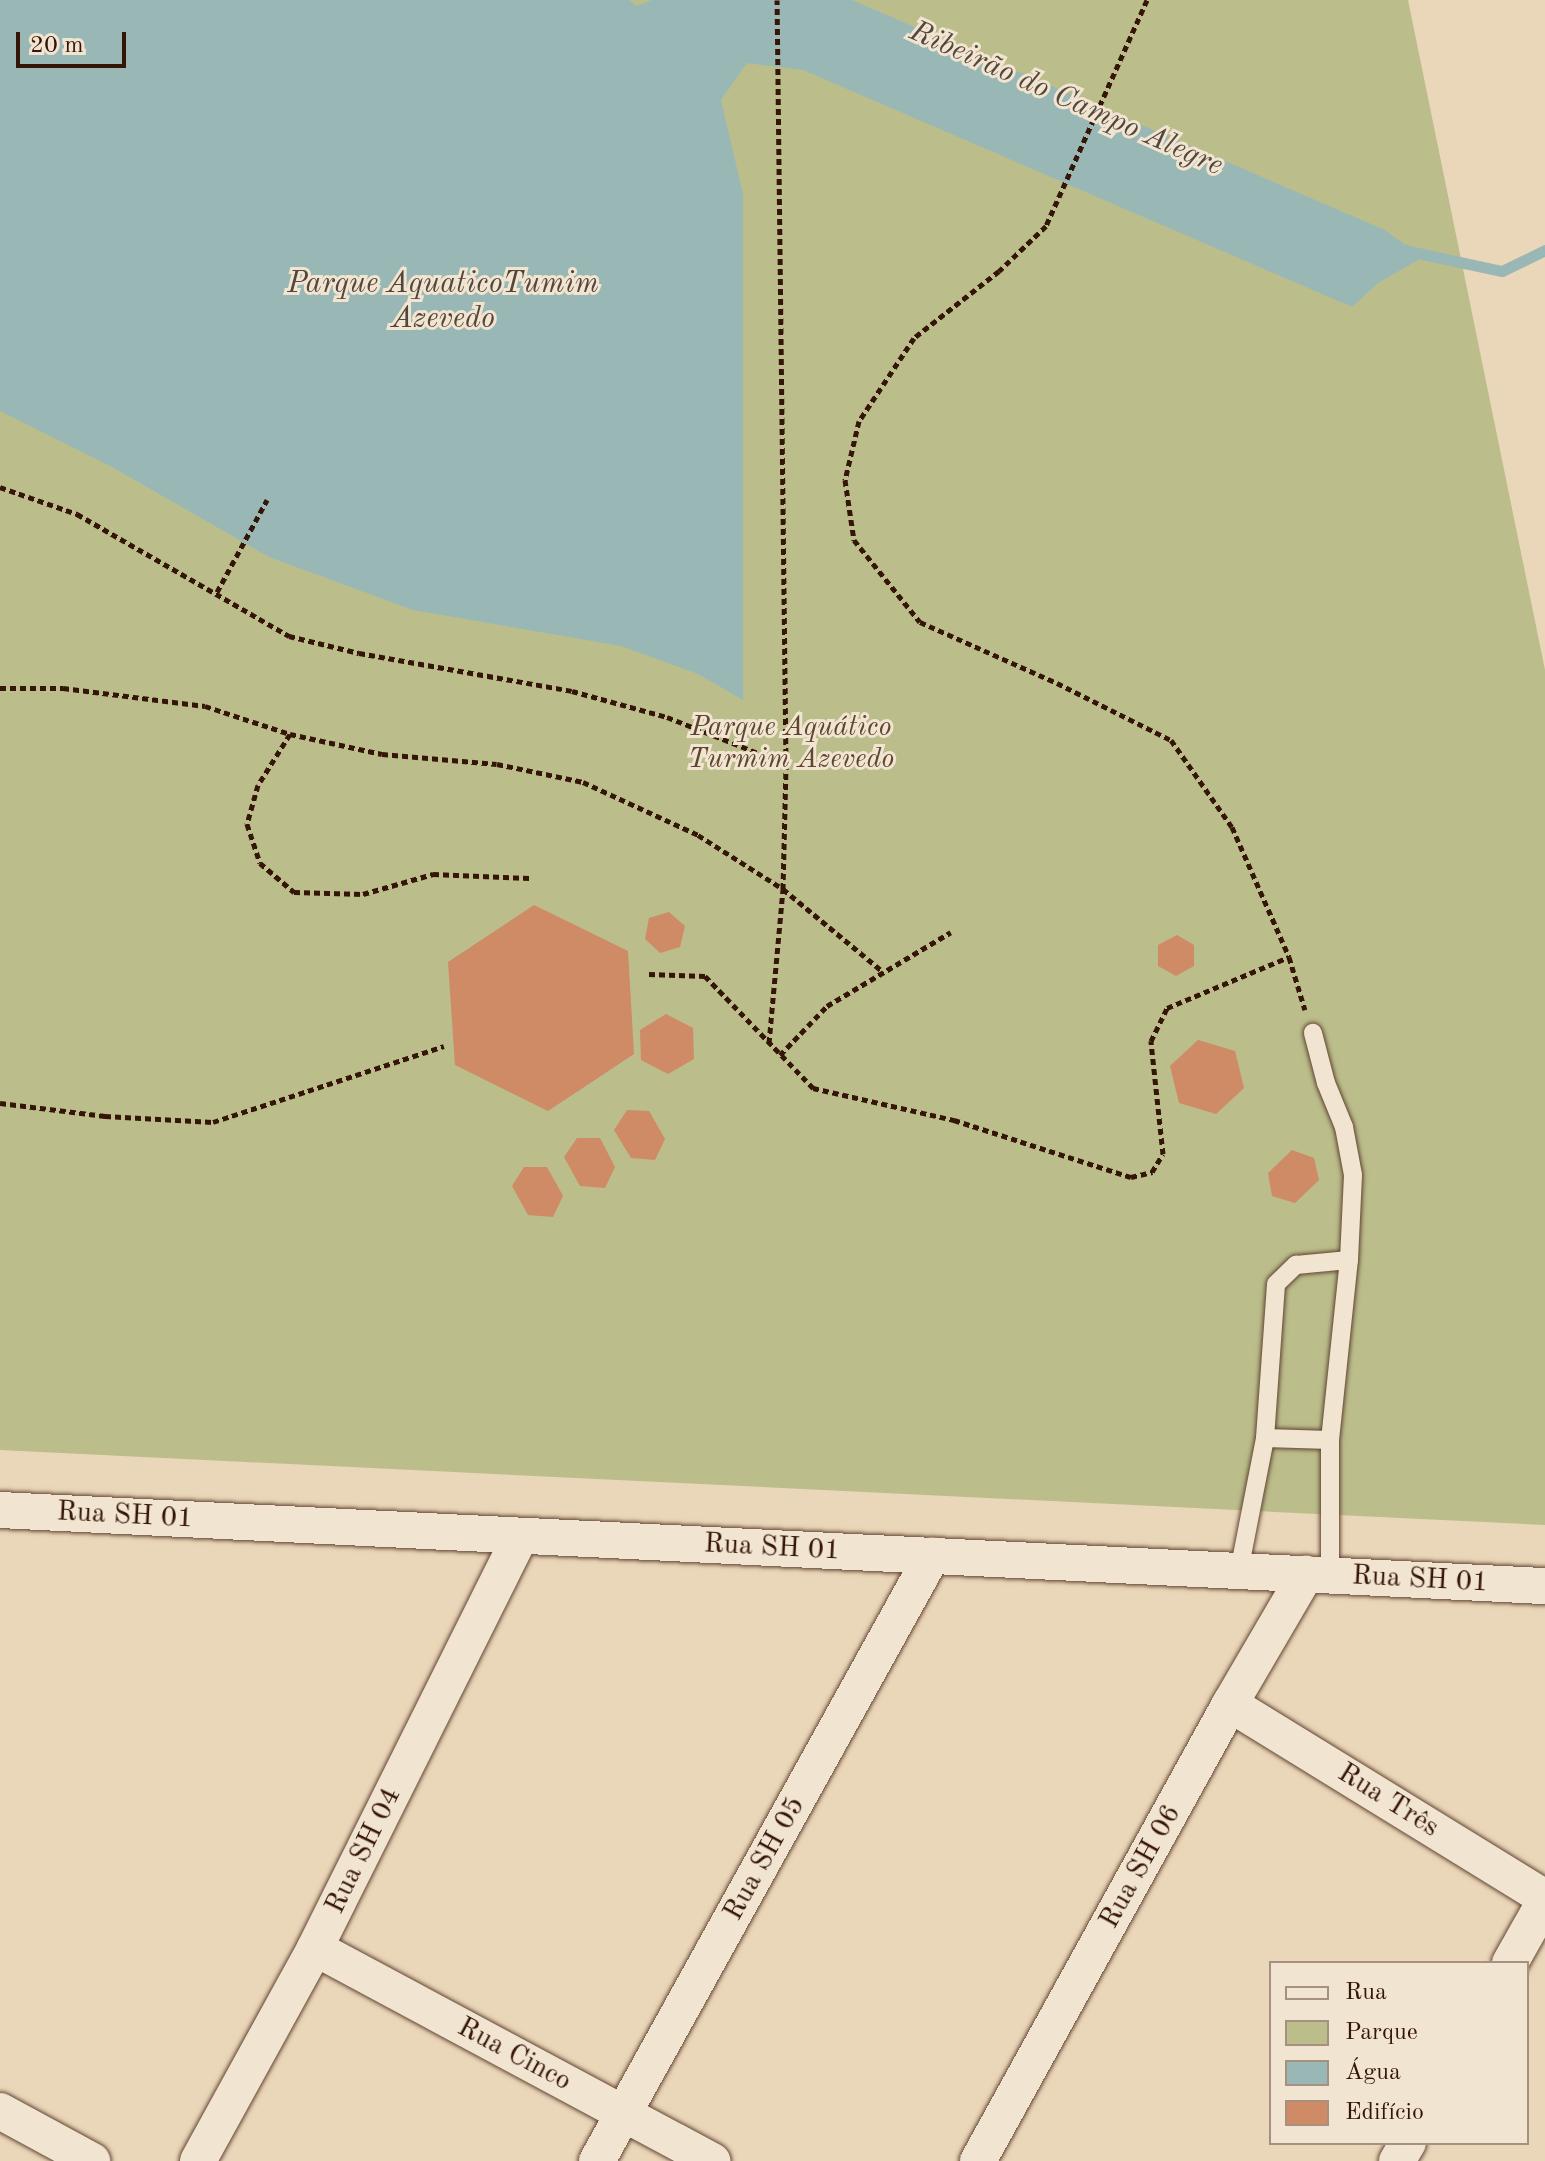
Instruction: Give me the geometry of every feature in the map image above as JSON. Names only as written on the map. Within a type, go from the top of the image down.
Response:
[{"type":"street","name":"Rua SH 01","points":[[0,1510],[1545,1586]]},
{"type":"street","name":"Rua SH 04","points":[[198,2161],[315,1948],[520,1536]]},
{"type":"street","name":"Rua SH 05","points":[[597,2161],[932,1556]]},
{"type":"street","name":"Rua SH 06","points":[[978,2161],[1230,1704],[1318,1575]]},
{"type":"street","name":"Rua Três","points":[[1230,1704],[1545,1900]]},
{"type":"street","points":[[1511,1961],[1545,1900]]},
{"type":"street","name":"Rua Cinco","points":[[315,1948],[713,2161]]},
{"type":"street","points":[[0,2111],[92,2161]]},
{"type":"lane","points":[[1313,1033],[1326,1083],[1344,1127],[1353,1175],[1349,1260],[1318,1575]]},
{"type":"lane","points":[[1239,1571],[1265,1438],[1276,1284],[1296,1265],[1349,1260]]},
{"type":"lane","points":[[1265,1438],[1330,1440]]},
{"type":"path","points":[[769,1043],[783,889],[786,764],[777,0]]},
{"type":"path","points":[[1147,0],[1046,226],[999,271],[914,338],[859,421],[845,480],[854,540],[920,622],[1057,683],[1171,740],[1232,827],[1289,957],[1313,1033]]},
{"type":"path","points":[[0,487],[77,514],[289,636],[359,653],[572,691],[667,717],[786,764]]},
{"type":"path","points":[[217,592],[267,500]]},
{"type":"path","points":[[0,688],[63,688],[205,706],[290,734],[382,754],[497,764],[583,782],[698,835],[783,889],[882,971]]},
{"type":"path","points":[[290,734],[258,785],[247,824],[260,863],[294,892],[363,894],[433,874],[530,878]]},
{"type":"path","points":[[780,1055],[827,1006],[951,932]]},
{"type":"path","points":[[649,974],[705,976],[813,1088],[954,1120],[1131,1177],[1152,1172],[1163,1154],[1151,1041],[1167,1008],[1289,957]]},
{"type":"path","points":[[0,1103],[105,1116],[213,1122],[444,1046]]},
{"type":"green space","name":"Parque Aquático Turmim Azevedo","points":[[0,0],[1408,0],[1545,670],[1545,1525],[0,1450]]},
{"type":"water","name":"Parque AquaticoTumim Azevedo","points":[[0,0],[629,0],[637,6],[652,0],[852,0],[1385,230],[1404,244],[1432,252],[1378,283],[1352,307],[803,70],[747,63],[721,100],[743,194],[743,700],[698,674],[621,646],[413,610],[269,557],[112,467],[0,411]]},
{"type":"building","points":[[534,905],[628,951],[634,1054],[548,1111],[455,1065],[448,962]]},
{"type":"building","points":[[669,912],[685,926],[680,947],[660,953],[645,939],[649,918]]},
{"type":"building","points":[[1177,935],[1194,945],[1194,966],[1176,976],[1158,966],[1158,945]]},
{"type":"building","points":[[666,1014],[693,1028],[694,1059],[668,1074],[641,1060],[640,1030]]},
{"type":"building","points":[[1198,1040],[1235,1051],[1244,1088],[1216,1114],[1179,1103],[1170,1066]]},
{"type":"building","points":[[627,1110],[649,1111],[665,1139],[655,1160],[631,1158],[614,1130]]},
{"type":"building","points":[[577,1138],[600,1138],[615,1167],[605,1188],[580,1186],[564,1157]]},
{"type":"building","points":[[1292,1150],[1314,1158],[1319,1180],[1295,1203],[1272,1196],[1268,1173]]},
{"type":"building","points":[[524,1167],[547,1167],[563,1196],[553,1217],[528,1215],[512,1186]]},
{"type":"waterway","name":"Ribeirão do Campo Alegre","points":[[1413,252],[1502,271],[1545,250]]}]
